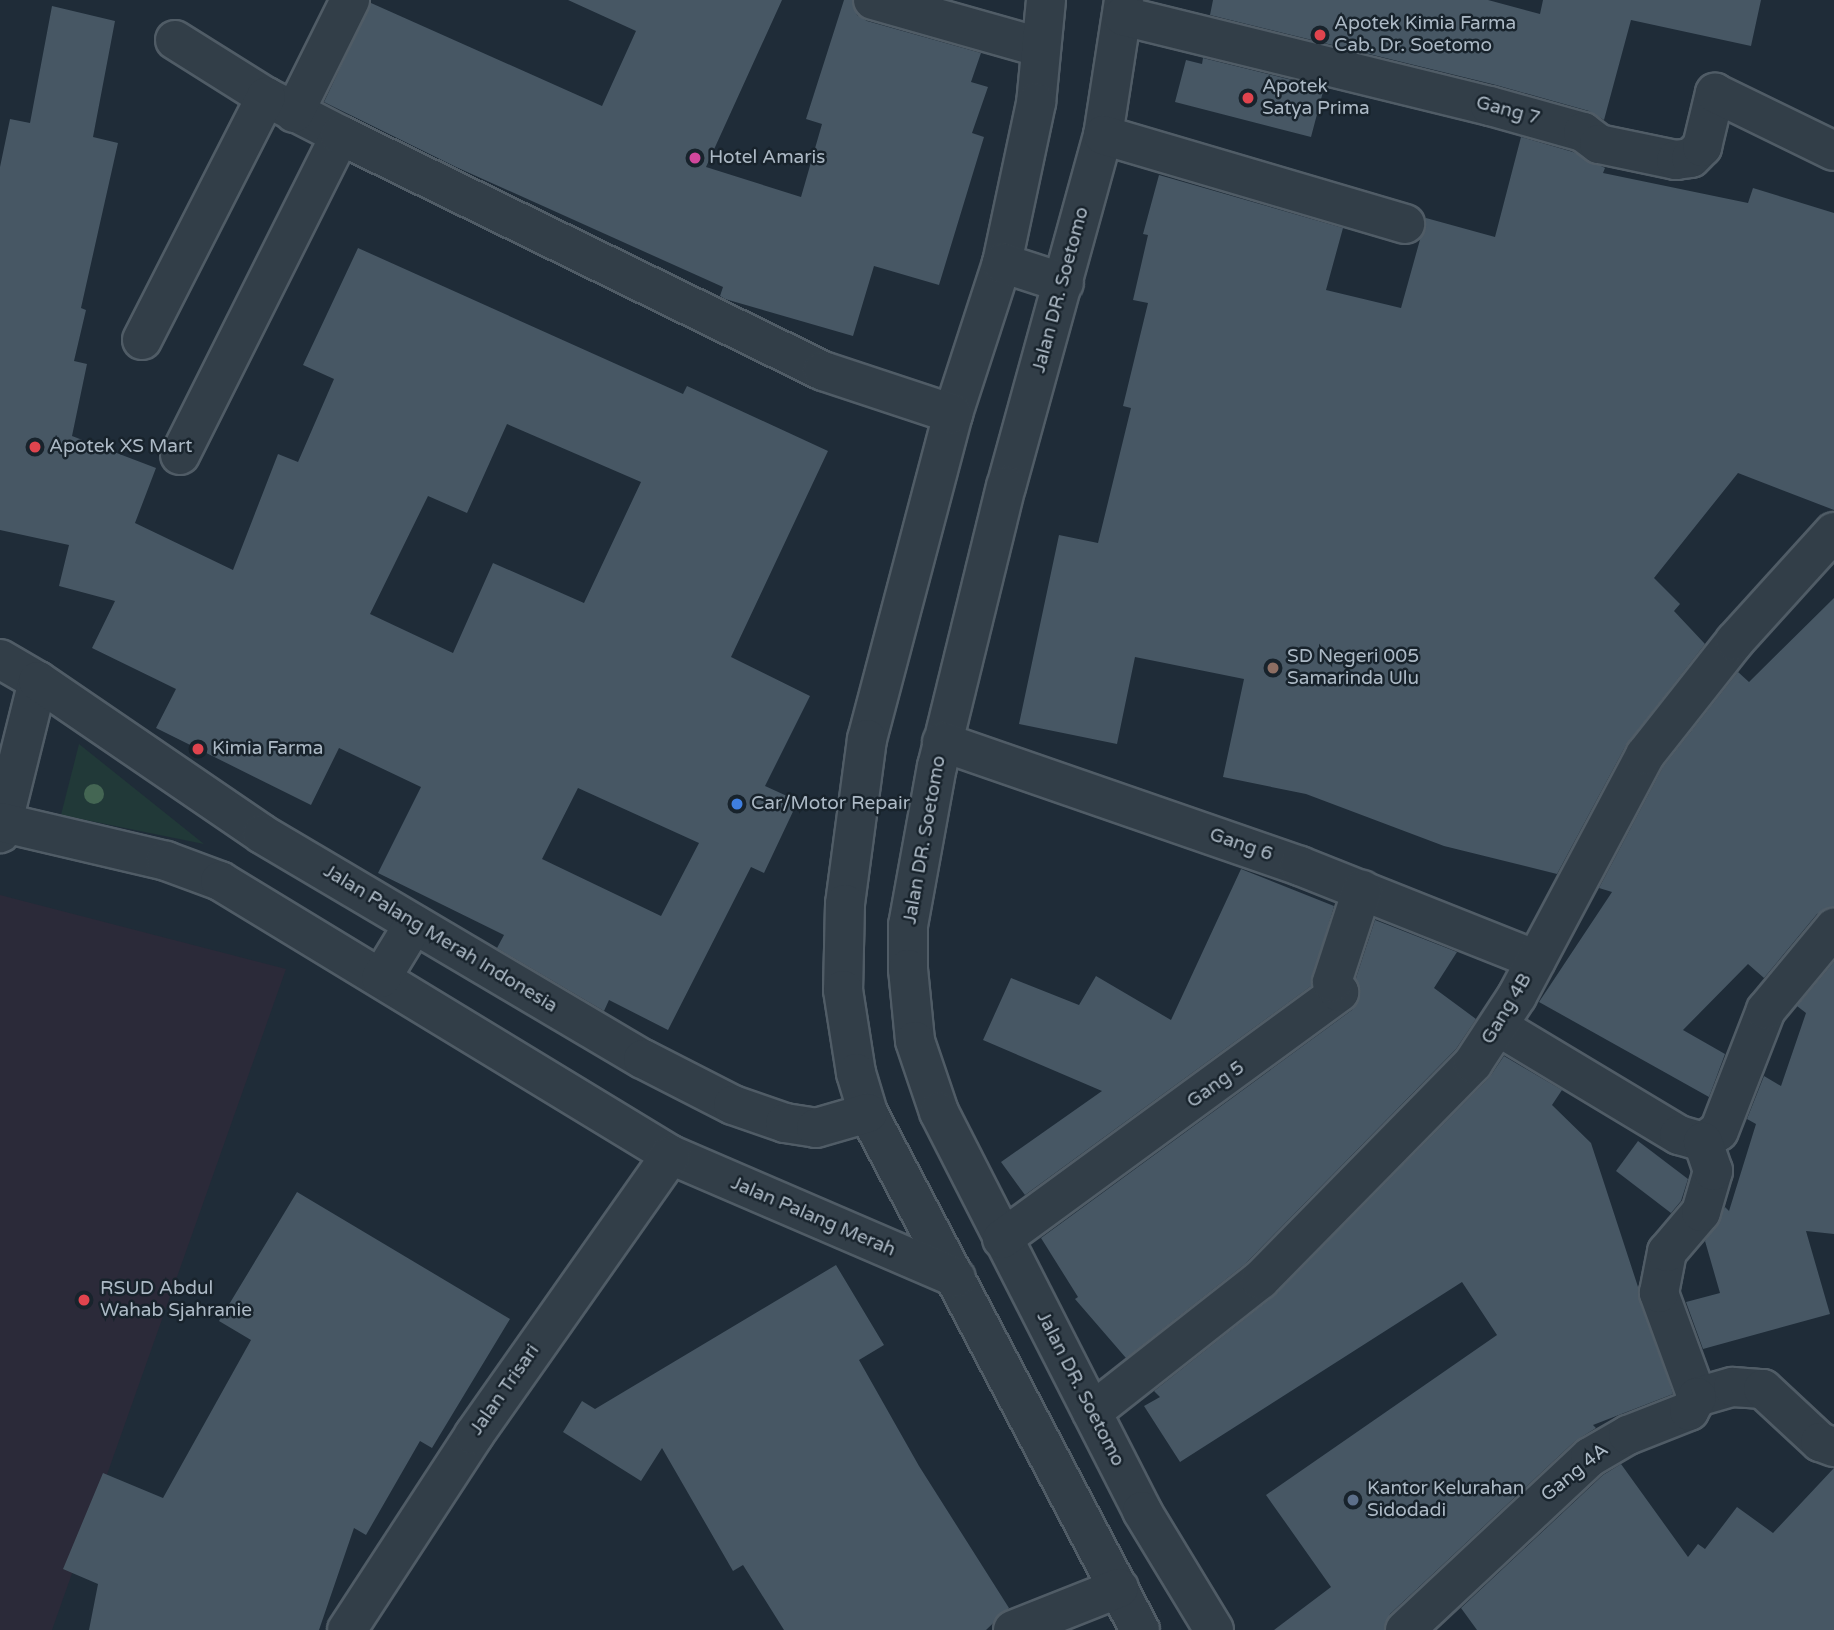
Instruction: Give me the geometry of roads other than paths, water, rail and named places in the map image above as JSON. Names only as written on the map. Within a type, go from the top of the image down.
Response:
[{"type":"street","points":[[142,340],[280,105],[350,0]]},
{"type":"street","points":[[873,0],[1039,47]]},
{"type":"street","points":[[1046,0],[1039,47],[1036,103],[1002,263],[953,414],[885,663],[855,809],[842,949],[843,990],[856,1073],[868,1113],[1140,1630]]},
{"type":"street","name":"Jalan DR. Soetomo","points":[[1124,8],[1103,135],[1006,486],[942,742],[908,925],[915,1041],[939,1112],[1142,1511],[1214,1630]]},
{"type":"street","name":"Gang 7","points":[[1124,8],[1583,132],[1599,144],[1676,160],[1691,158],[1702,147],[1715,93],[1834,151]]},
{"type":"street","points":[[175,40],[280,105],[824,371],[953,414]]},
{"type":"street","points":[[180,455],[340,135]]},
{"type":"street","points":[[1103,135],[1405,224]]},
{"type":"street","points":[[1002,263],[1064,283]]},
{"type":"street","name":"Gang 4B","points":[[1092,1412],[1260,1280],[1473,1063],[1499,1027],[1645,755],[1735,641],[1834,532]]},
{"type":"street","points":[[0,659],[38,681],[1,826],[198,871],[381,978],[671,1156]]},
{"type":"street","name":"Jalan Palang Merah Indonesia","points":[[38,681],[262,834],[643,1059],[733,1105],[785,1123],[816,1128],[868,1113]]},
{"type":"street","name":"Gang 6","points":[[942,742],[1362,890],[1536,960]]},
{"type":"street","name":"Gang 5","points":[[1002,1239],[1339,992],[1332,982],[1362,890]]},
{"type":"street","points":[[381,978],[414,924]]},
{"type":"street","points":[[1703,1142],[1719,1131],[1766,1010],[1834,928]]},
{"type":"street","points":[[1499,1027],[1679,1135],[1703,1142]]},
{"type":"street","points":[[1703,1142],[1713,1171],[1702,1212],[1667,1252],[1659,1293],[1697,1397],[1733,1387],[1763,1389],[1820,1442],[1834,1447]]},
{"type":"street","name":"Jalan Palang Merah","points":[[671,1156],[956,1278]]},
{"type":"street","name":"Jalan Trisari","points":[[347,1630],[474,1435],[671,1156]]},
{"type":"street","name":"Gang 4A","points":[[1405,1630],[1590,1457],[1628,1435],[1689,1411],[1697,1397]]},
{"type":"street","points":[[1013,1630],[1119,1588]]},
{"type":"place","name":"Apotek Kimia Farma Cab. Dr. Soetomo","points":[[1320,35]]},
{"type":"place","name":"Apotek Satya Prima","points":[[1248,98]]},
{"type":"place","name":"Hotel Amaris","points":[[695,158]]},
{"type":"place","name":"Apotek XS Mart","points":[[35,447]]},
{"type":"place","name":"SD Negeri 005 Samarinda Ulu","points":[[1273,668]]},
{"type":"place","name":"Kimia Farma","points":[[198,749]]},
{"type":"place","name":"Car/Motor Repair","points":[[737,804]]},
{"type":"place","name":"RSUD Abdul Wahab Sjahranie","points":[[84,1300]]},
{"type":"place","name":"Kantor Kelurahan Sidodadi","points":[[1353,1500]]}]
